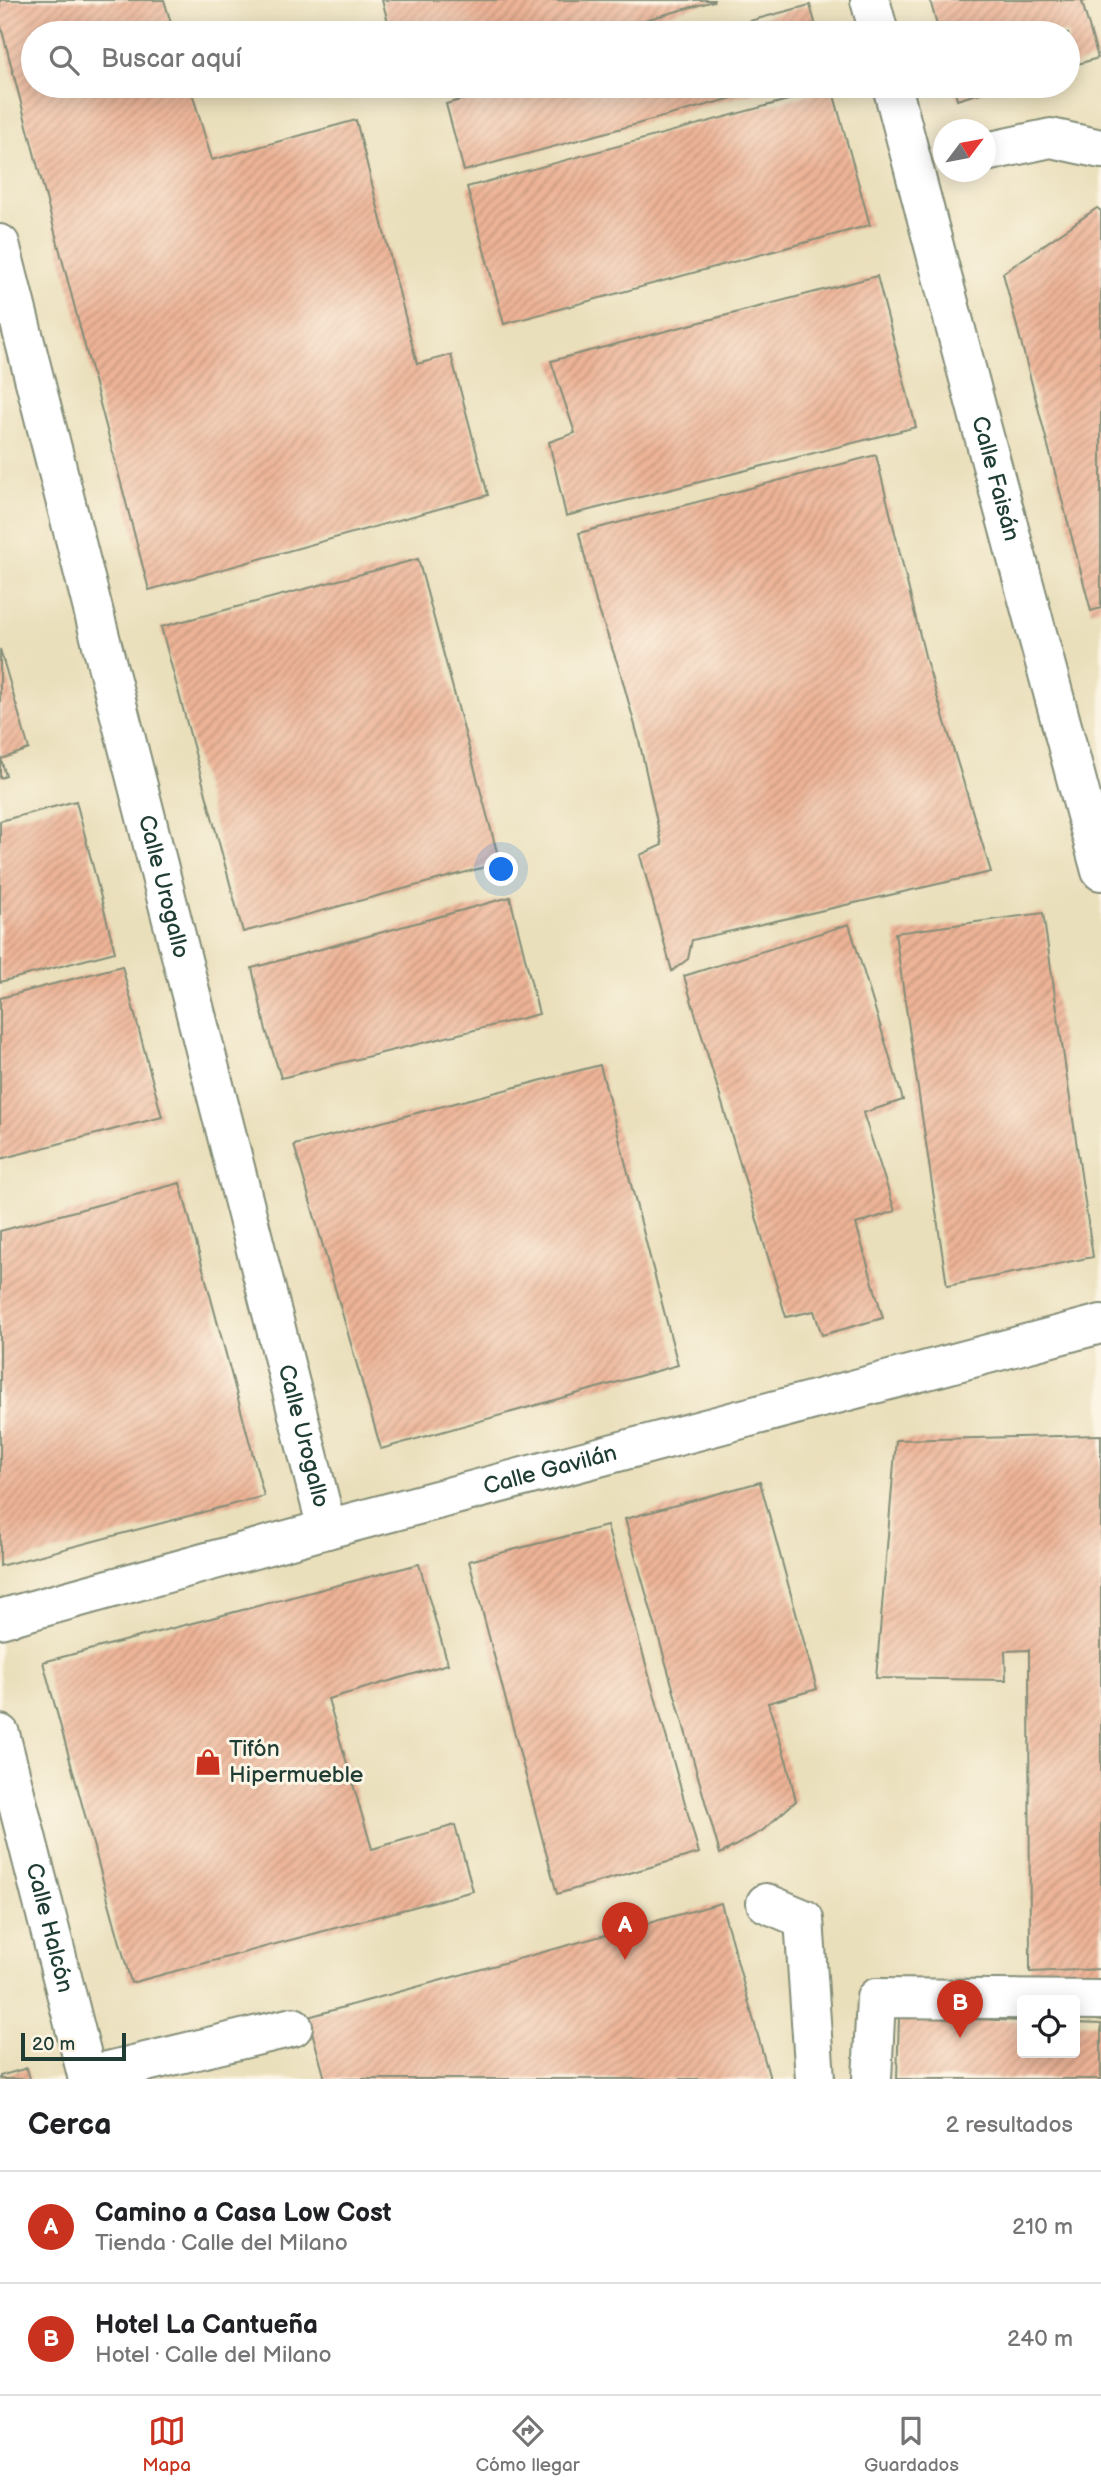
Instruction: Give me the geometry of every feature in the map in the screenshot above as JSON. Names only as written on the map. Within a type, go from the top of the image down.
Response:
[{"type":"street","points":[[870,0],[876,21]]},
{"type":"street","name":"Calle Faisán","points":[[898,98],[929,165],[1101,870]]},
{"type":"street","points":[[996,150],[1051,138],[1101,149]]},
{"type":"street","name":"Calle Urogallo","points":[[0,244],[327,1529]]},
{"type":"street","name":"Calle Gavilán","points":[[0,1619],[327,1529],[1101,1324]]},
{"type":"street","name":"Calle Halcón","points":[[0,1734],[87,2078]]},
{"type":"street","points":[[766,1903],[804,1919],[815,2079]]},
{"type":"street","points":[[872,2079],[876,1998],[1101,2000]]},
{"type":"street","points":[[87,2078],[293,2027]]},
{"type":"building","points":[[0,0],[164,0],[170,21],[21,21],[21,98],[194,98],[212,160],[356,120],[417,364],[451,355],[488,495],[149,590],[0,23]]},
{"type":"building","points":[[382,0],[714,0],[642,21],[388,21]]},
{"type":"building","points":[[930,0],[1088,0],[1082,2],[1098,58],[1080,63],[1080,21],[936,21]]},
{"type":"building","points":[[810,5],[815,21],[750,21]]},
{"type":"building","points":[[468,98],[733,98],[464,171],[446,104]]},
{"type":"building","points":[[795,98],[835,98],[870,225],[504,324],[467,187]]},
{"type":"building","points":[[1097,208],[1101,211],[1101,608],[1091,611],[1003,273]]},
{"type":"building","points":[[877,276],[916,427],[566,516],[549,442],[575,433],[551,361]]},
{"type":"building","points":[[876,455],[926,660],[991,872],[692,940],[688,959],[672,971],[640,855],[662,845],[639,740],[620,671],[596,602],[579,533]]},
{"type":"building","points":[[418,559],[500,863],[243,932],[161,627]]},
{"type":"building","points":[[0,649],[29,749],[1,759],[6,776],[0,778]]},
{"type":"building","points":[[76,801],[115,952],[0,982],[0,821]]},
{"type":"building","points":[[510,897],[539,1014],[281,1078],[266,1030],[252,968]]},
{"type":"building","points":[[1043,913],[1093,1257],[947,1286],[895,933]]},
{"type":"building","points":[[849,924],[903,1100],[863,1113],[895,1211],[856,1224],[883,1318],[822,1335],[814,1311],[786,1317],[684,976]]},
{"type":"building","points":[[122,966],[162,1117],[0,1159],[0,998]]},
{"type":"building","points":[[600,1065],[678,1365],[381,1449],[294,1145]]},
{"type":"building","points":[[180,1183],[264,1496],[0,1566],[0,1231]]},
{"type":"building","points":[[1101,1435],[1101,1969],[1030,1972],[1029,1650],[1005,1651],[1006,1680],[876,1678],[896,1440]]},
{"type":"building","points":[[760,1482],[817,1689],[768,1703],[796,1801],[762,1831],[720,1854],[625,1519]]},
{"type":"building","points":[[607,1526],[699,1853],[557,1894],[469,1561]]},
{"type":"building","name":"Tifón Hipermueble","points":[[419,1564],[448,1664],[328,1699],[372,1849],[455,1825],[473,1891],[131,1983],[43,1662]]},
{"type":"building","points":[[721,1903],[770,2079],[325,2079],[308,2017]]},
{"type":"building","points":[[899,2016],[1017,2021],[1017,2058],[1080,2058],[1080,2023],[1101,2024],[1101,2079],[897,2079]]},
{"type":"building","points":[[27,2068],[30,2079],[0,2079],[0,2076]]},
{"type":"place","name":"Tifón Hipermueble","points":[[208,1762]]},
{"type":"place","name":"Camino a Casa Low Cost","points":[[625,1960]]},
{"type":"place","name":"Hotel La Cantueña","points":[[960,2038]]}]
